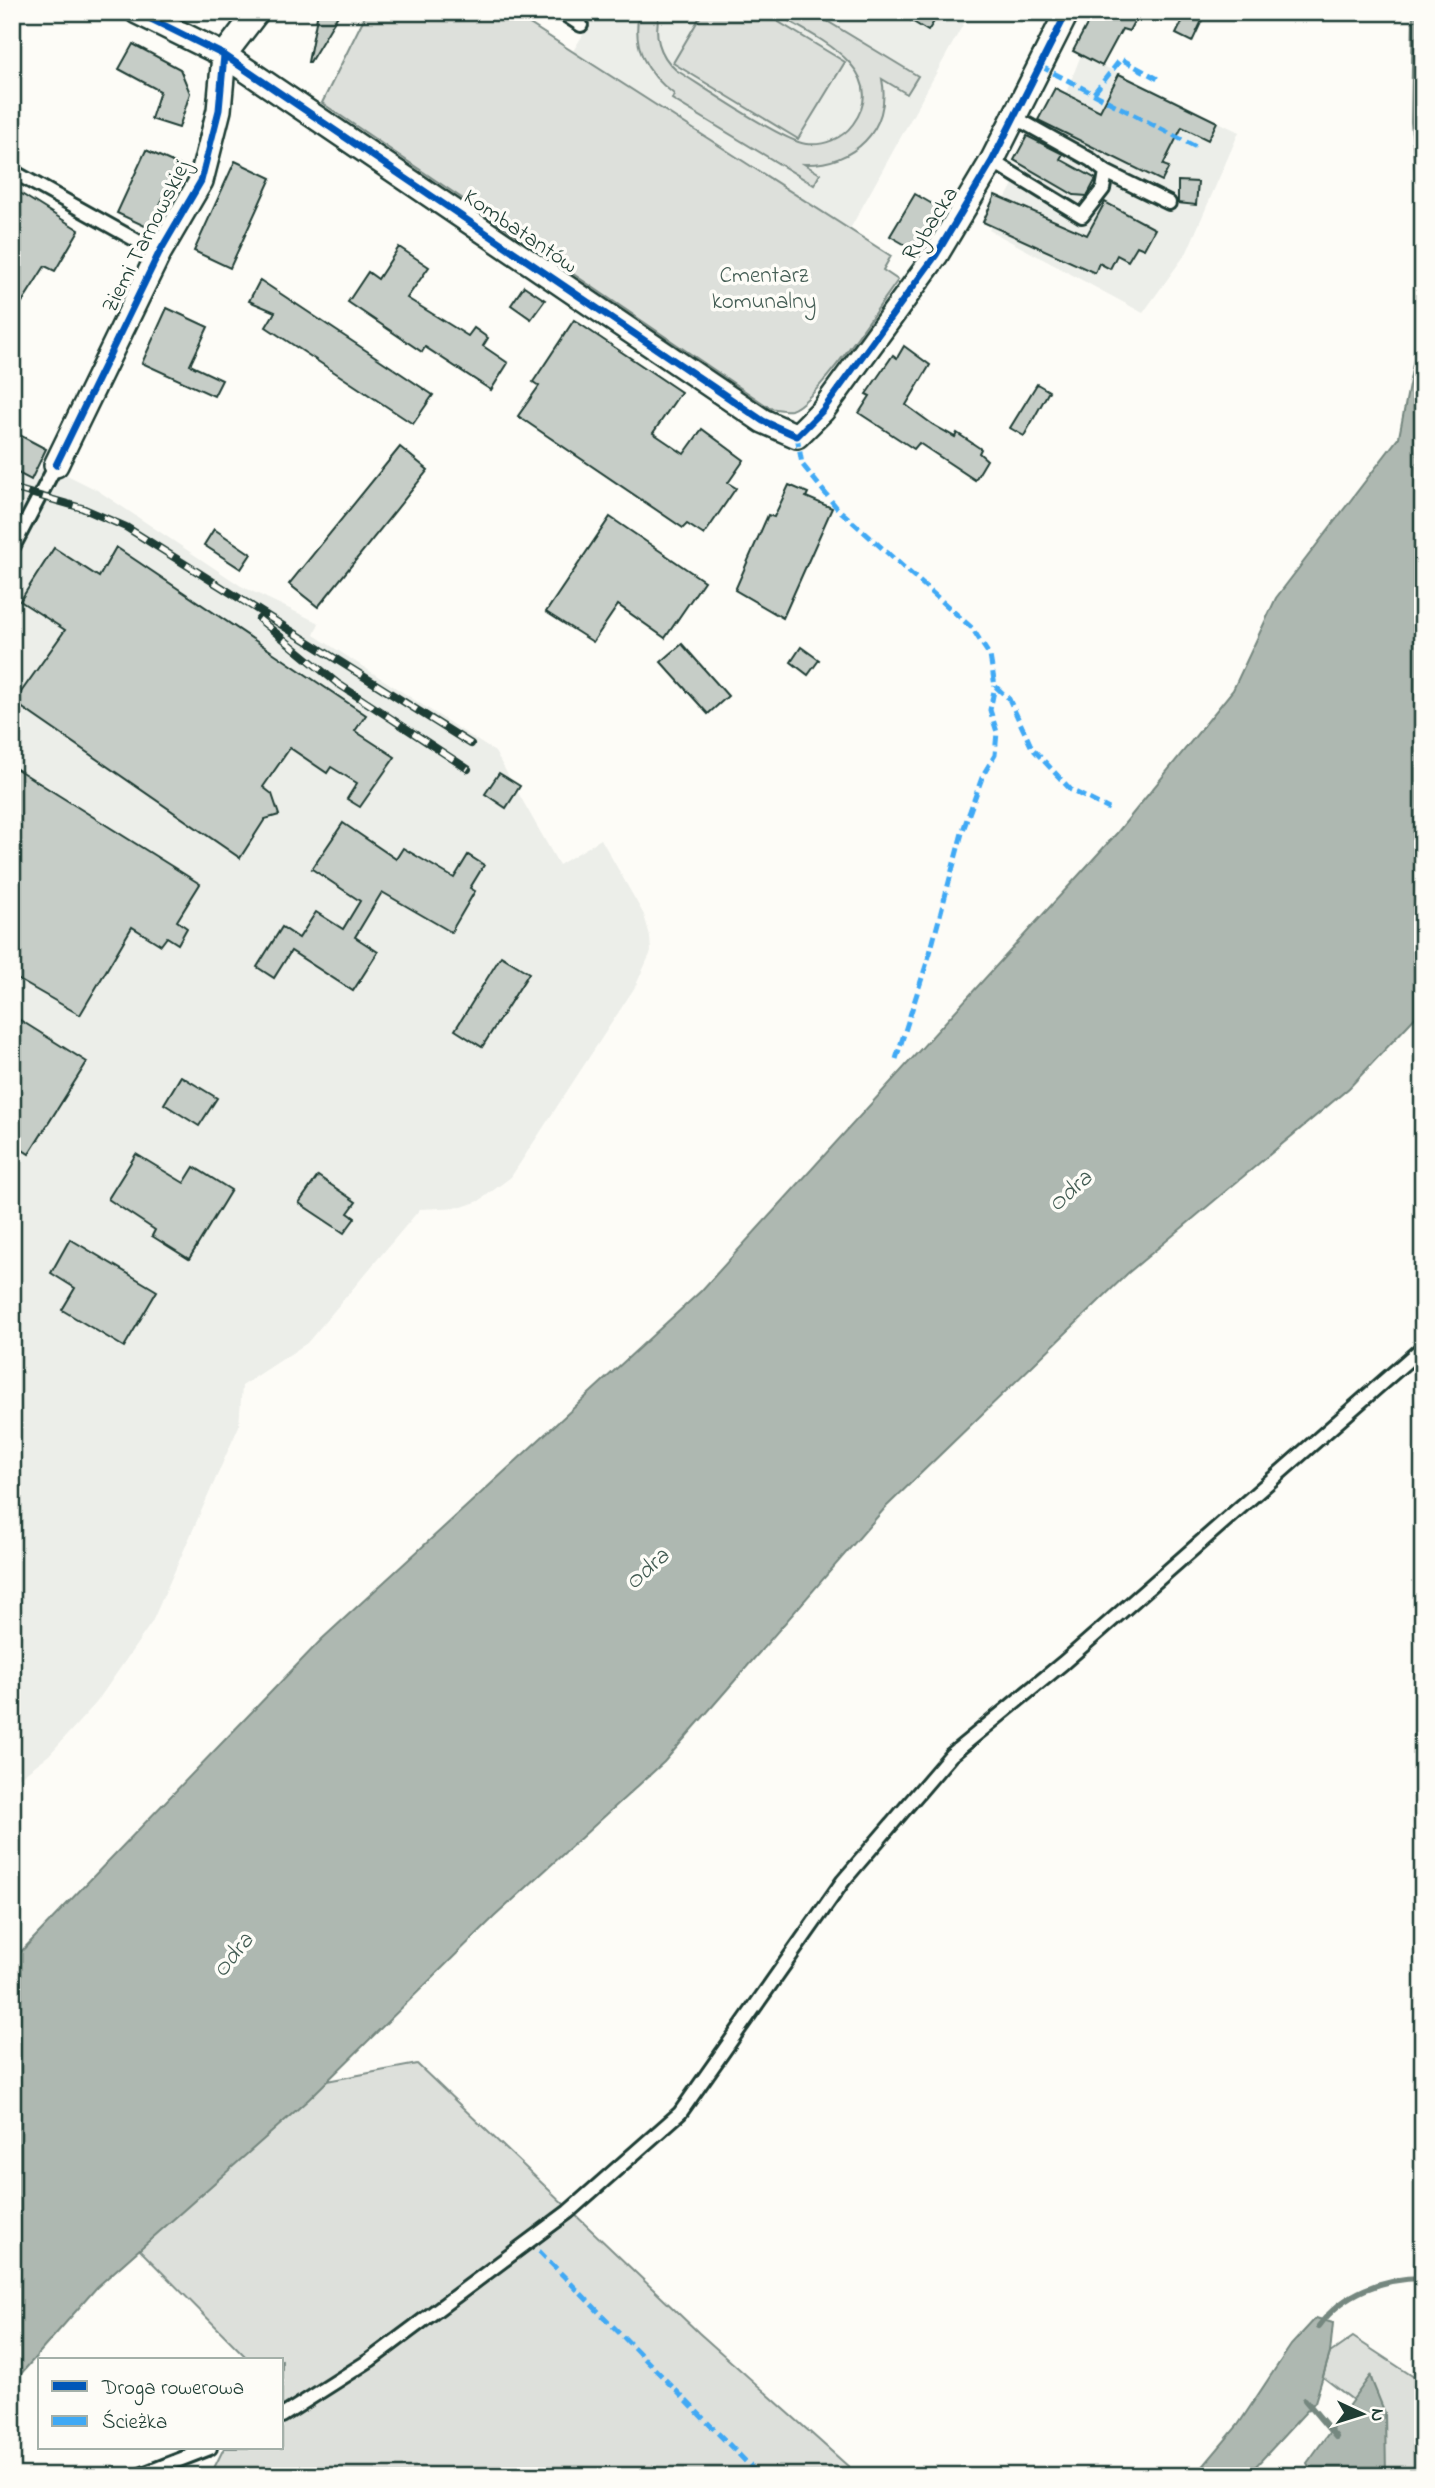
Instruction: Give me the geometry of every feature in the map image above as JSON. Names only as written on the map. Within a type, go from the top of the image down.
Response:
[{"type":"street","name":"Kombatantów","points":[[137,12],[224,55],[763,421],[797,436]]},
{"type":"street","points":[[224,55],[257,12]]},
{"type":"street","name":"Rybacka","points":[[797,436],[823,410],[936,256],[992,161],[1067,12]]},
{"type":"street","name":"Ziemi Tarnowskiej","points":[[56,465],[159,253],[201,181],[219,110],[224,55]]},
{"type":"lane","points":[[561,12],[581,25]]},
{"type":"lane","points":[[1014,117],[1091,160],[1105,172],[1169,203]]},
{"type":"lane","points":[[992,161],[1082,216],[1103,189],[1105,172]]},
{"type":"lane","points":[[12,171],[159,253]]},
{"type":"lane","points":[[12,549],[56,465]]},
{"type":"lane","points":[[284,2415],[370,2360],[568,2212],[680,2113],[843,1881],[951,1755],[1074,1654],[1423,1347]]},
{"type":"lane","points":[[138,2476],[205,2450]]},
{"type":"path","points":[[193,12],[204,18]]},
{"type":"shaded area","points":[[597,12],[970,12],[850,229],[573,51]]},
{"type":"shaded area","points":[[1081,55],[1239,132],[1187,252],[1143,313],[989,230],[1053,108],[1046,104],[1055,88],[1066,93]]},
{"type":"shaded area","points":[[12,456],[40,469],[49,456],[71,467],[67,475],[97,490],[241,586],[319,623],[314,635],[495,752],[559,865],[601,839],[644,915],[651,952],[635,987],[511,1177],[479,1201],[462,1207],[420,1209],[307,1343],[242,1386],[239,1426],[152,1622],[96,1703],[49,1755],[12,1783]]},
{"type":"green space","name":"Cmentarz komunalny","points":[[367,12],[511,12],[891,256],[883,270],[898,280],[831,372],[802,404],[791,410],[770,408],[322,103]]},
{"type":"green space","points":[[639,12],[660,12],[657,28],[659,44],[665,58],[676,70],[761,123],[806,144],[832,140],[849,129],[863,104],[863,86],[855,70],[842,55],[773,12],[812,12],[918,76],[907,94],[882,79],[884,97],[875,128],[865,141],[838,159],[804,164],[820,174],[814,185],[672,99],[674,94],[656,77],[643,59],[638,37]]},
{"type":"green space","points":[[703,12],[762,12],[845,62],[798,139],[673,63]]},
{"type":"green space","points":[[417,2064],[699,2333],[859,2476],[210,2476],[223,2450],[284,2450],[284,2358],[247,2358],[120,2230],[279,2090]]},
{"type":"green space","points":[[1353,2337],[1423,2383],[1423,2476],[1386,2476],[1371,2377],[1353,2400],[1323,2377],[1330,2353]]},
{"type":"water","points":[[1413,12],[1423,12],[1423,265],[1411,122]]},
{"type":"water","name":"Odra","points":[[1423,313],[1423,1009],[1349,1088],[1128,1273],[885,1508],[664,1762],[494,1917],[309,2099],[97,2287],[12,2384],[12,1961],[322,1639],[701,1291],[1117,833],[1233,690],[1276,598],[1399,437]]},
{"type":"water","points":[[1316,2318],[1333,2323],[1330,2353],[1315,2402],[1255,2467],[1240,2476],[1195,2476],[1238,2425],[1291,2345]]},
{"type":"water","points":[[1370,2376],[1385,2413],[1386,2476],[1314,2476],[1307,2463]]},
{"type":"building","points":[[318,12],[340,12],[308,62]]},
{"type":"building","points":[[897,12],[940,12],[928,31]]},
{"type":"building","points":[[1087,12],[1139,12],[1129,31],[1122,29],[1102,66],[1073,51],[1092,15]]},
{"type":"building","points":[[1187,12],[1206,12],[1192,42],[1176,34]]},
{"type":"building","points":[[133,44],[180,69],[190,93],[179,128],[151,119],[160,91],[119,69]]},
{"type":"building","points":[[1119,74],[1217,122],[1208,140],[1182,127],[1163,165],[1169,167],[1162,181],[1038,120],[1055,88],[1100,111]]},
{"type":"building","points":[[1027,136],[1063,154],[1060,159],[1096,179],[1087,196],[1074,195],[1014,160]]},
{"type":"building","points":[[146,150],[179,165],[149,228],[117,213]]},
{"type":"building","points":[[235,161],[271,178],[230,268],[194,251]]},
{"type":"building","points":[[1178,181],[1198,182],[1196,205],[1178,203]]},
{"type":"building","points":[[12,188],[79,230],[55,271],[45,266],[12,318]]},
{"type":"building","points":[[915,194],[941,209],[916,251],[890,236]]},
{"type":"building","points":[[995,195],[1087,235],[1105,202],[1155,229],[1144,249],[1137,246],[1128,261],[1117,255],[1110,269],[1099,263],[1095,273],[983,222]]},
{"type":"building","points":[[399,247],[429,267],[407,298],[468,336],[474,328],[488,338],[483,346],[508,363],[491,390],[425,347],[422,352],[348,302],[368,272],[378,279]]},
{"type":"building","points":[[260,280],[433,395],[413,424],[266,327],[275,312],[249,301]]},
{"type":"building","points":[[524,286],[545,300],[531,319],[511,305]]},
{"type":"building","points":[[167,308],[208,327],[190,365],[222,380],[214,396],[142,363]]},
{"type":"building","points":[[574,320],[681,392],[653,433],[684,454],[702,429],[744,460],[728,483],[736,488],[704,535],[687,524],[683,528],[518,416],[539,386],[533,382]]},
{"type":"building","points":[[904,346],[930,365],[906,405],[932,424],[955,437],[957,433],[981,449],[979,453],[987,460],[975,480],[919,443],[914,449],[859,413],[870,396],[866,394],[893,355],[897,358]]},
{"type":"building","points":[[1037,384],[1049,391],[1024,436],[1010,428]]},
{"type":"building","points":[[12,431],[46,449],[31,480],[12,470]]},
{"type":"building","points":[[400,447],[428,470],[318,607],[289,584]]},
{"type":"building","points":[[789,485],[808,493],[806,497],[832,508],[783,618],[735,590],[768,515],[774,517]]},
{"type":"building","points":[[610,517],[704,581],[665,638],[618,605],[593,642],[546,612]]},
{"type":"building","points":[[214,529],[251,554],[241,569],[204,545]]},
{"type":"building","points":[[116,547],[366,715],[355,731],[395,757],[360,807],[347,799],[357,783],[331,767],[327,773],[290,748],[263,787],[272,794],[279,815],[265,819],[240,858],[14,702],[65,630],[20,601],[54,548],[99,577]]},
{"type":"building","points":[[682,644],[728,696],[708,714],[661,662]]},
{"type":"building","points":[[801,647],[819,660],[808,675],[791,662]]},
{"type":"building","points":[[12,766],[200,884],[177,921],[187,928],[178,944],[167,937],[161,945],[132,927],[80,1015],[12,976]]},
{"type":"building","points":[[499,773],[520,786],[506,808],[485,794]]},
{"type":"building","points":[[343,823],[396,859],[403,848],[454,878],[468,855],[484,865],[470,888],[475,891],[451,932],[382,892],[355,937],[378,952],[353,991],[291,951],[274,978],[257,967],[282,927],[299,938],[316,912],[343,929],[360,901],[312,869]]},
{"type":"building","points":[[501,956],[529,973],[482,1047],[455,1030]]},
{"type":"building","points":[[12,1015],[87,1062],[29,1154],[12,1143]]},
{"type":"building","points":[[181,1076],[217,1098],[199,1126],[164,1104]]},
{"type":"building","points":[[136,1154],[184,1183],[194,1167],[231,1190],[189,1259],[152,1236],[155,1230],[108,1199]]},
{"type":"building","points":[[318,1176],[356,1202],[348,1213],[355,1218],[344,1233],[299,1203]]},
{"type":"building","points":[[70,1239],[157,1291],[124,1347],[62,1310],[75,1288],[51,1273]]},
{"type":"waterway","points":[[1319,2326],[1329,2314],[1352,2296],[1378,2284],[1423,2278]]},
{"type":"waterway","points":[[1305,2400],[1336,2437]]},
{"type":"railway","points":[[12,488],[82,508],[126,527],[471,744]]},
{"type":"railway","points":[[259,619],[337,683],[468,769]]},
{"type":"marked path","points":[[1094,93],[1121,59],[1158,79]]},
{"type":"marked path","points":[[1040,66],[1196,147]]},
{"type":"marked path","points":[[797,436],[802,464],[837,508],[972,628],[990,656],[995,686],[1009,699],[1032,748],[1071,790],[1109,809]]},
{"type":"marked path","points":[[896,1059],[930,953],[962,833],[983,775],[995,755],[997,732],[990,710],[995,686]]},
{"type":"marked path","points":[[539,2251],[760,2476]]},
{"type":"cycle path","points":[[137,12],[224,55],[763,421],[797,436],[823,410],[936,255],[992,161],[1067,12]]},
{"type":"cycle path","points":[[56,465],[159,253],[201,181],[219,110],[224,55]]}]
